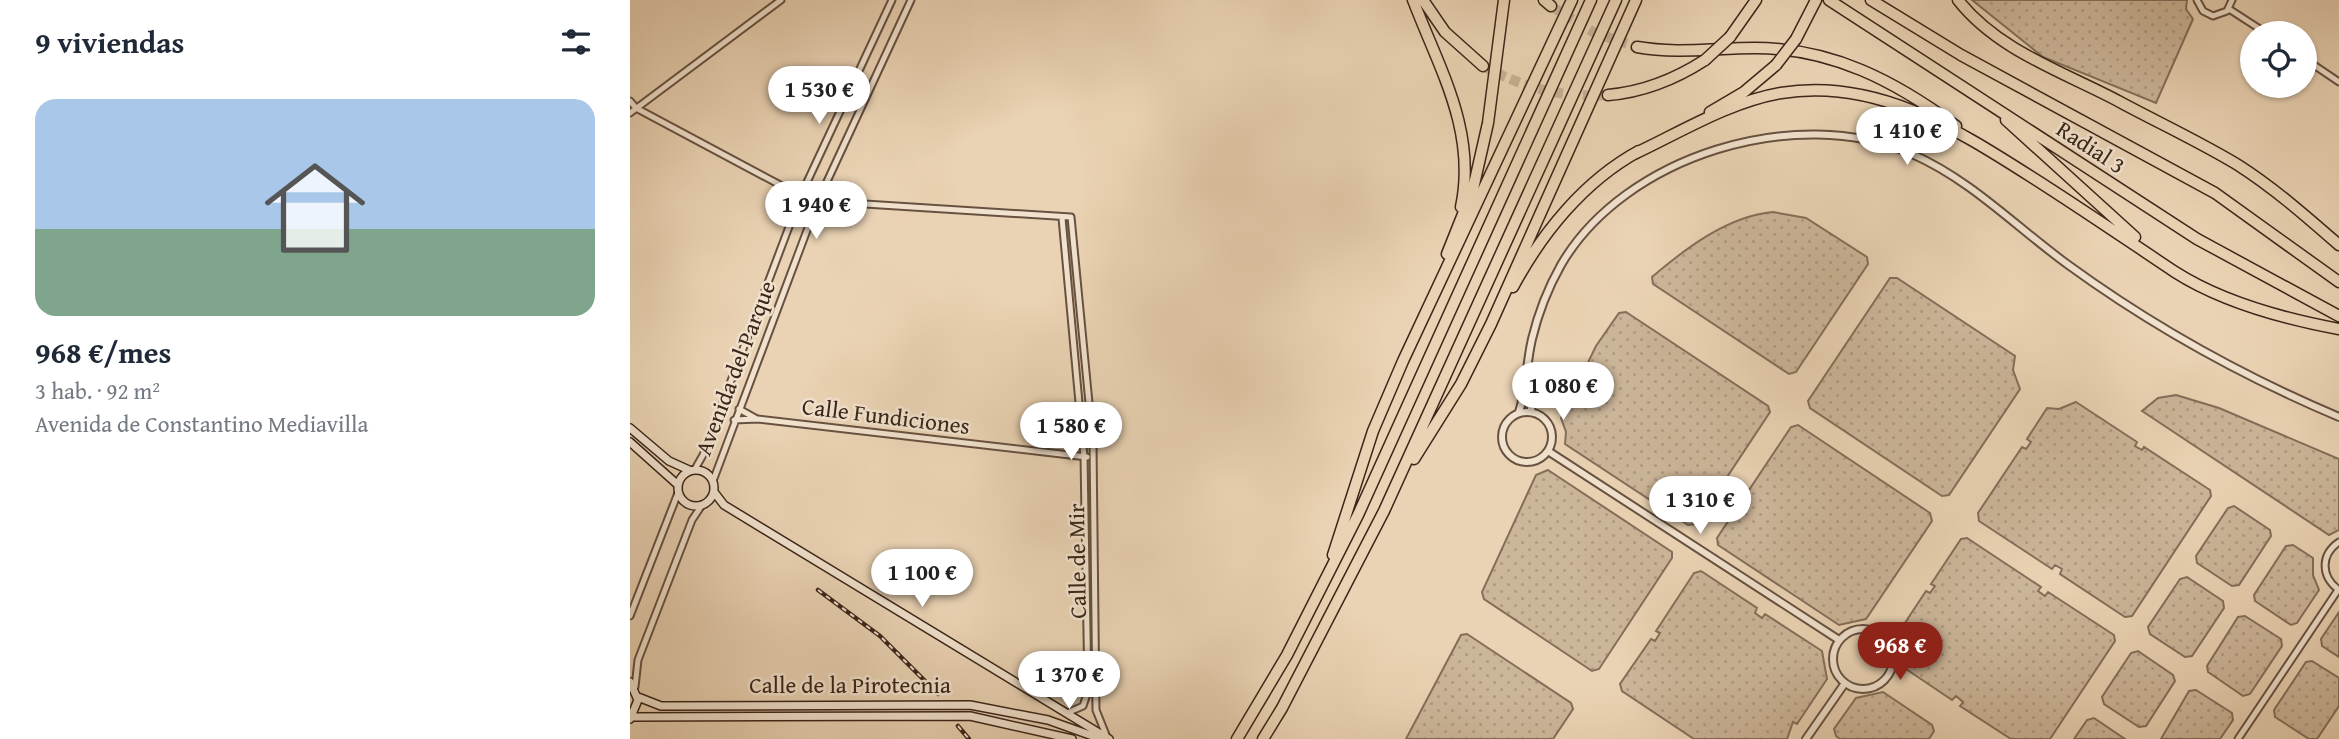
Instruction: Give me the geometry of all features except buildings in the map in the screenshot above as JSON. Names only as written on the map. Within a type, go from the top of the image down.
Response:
[{"type":"highway","points":[[1413,0],[1453,99],[1465,144],[1463,195],[1446,256]]},
{"type":"highway","points":[[1423,0],[1445,32],[1483,66]]},
{"type":"highway","points":[[1418,329],[1473,190],[1485,137],[1504,0]]},
{"type":"highway","points":[[1332,567],[1333,554],[1373,431],[1572,0]]},
{"type":"highway","points":[[1237,739],[1281,665],[1364,502],[1591,0]]},
{"type":"highway","points":[[1263,739],[1352,577],[1616,0]]},
{"type":"highway","points":[[1402,472],[1415,458],[1461,384],[1491,324],[1636,0]]},
{"type":"highway","points":[[1608,95],[1629,93],[1664,83],[1704,60],[1730,37],[1756,0]]},
{"type":"highway","points":[[1491,324],[1527,263],[1559,219],[1597,180],[1634,154],[1744,92],[1776,65],[1796,39],[1816,0]]},
{"type":"highway","name":"Radial 3","points":[[1829,0],[2197,239],[2339,316]]},
{"type":"highway","name":"Radial 3","points":[[1871,0],[1961,55],[2215,192],[2339,282]]},
{"type":"highway","points":[[1958,0],[2000,39],[2023,53],[2238,166],[2302,212],[2339,245]]},
{"type":"highway","points":[[1637,47],[1657,50],[1798,50],[1836,60],[1866,71],[1910,93],[1997,155]]},
{"type":"highway","points":[[1634,154],[1732,108],[1781,93],[1818,90],[1870,96],[1924,113],[1997,155],[2154,255]]},
{"type":"highway","points":[[1982,99],[2175,272],[2223,297],[2339,329]]},
{"type":"main road","points":[[630,428],[669,461],[706,472],[713,481],[714,492],[724,505],[1105,738]]},
{"type":"main road","points":[[630,442],[678,489],[687,504],[702,505],[714,492]]},
{"type":"main road","points":[[678,489],[681,476],[692,470]]},
{"type":"main road","points":[[631,718],[638,697],[632,685]]},
{"type":"main road","name":"Calle de la Pirotecnia","points":[[638,697],[661,706],[970,705],[1048,720],[1105,738]]},
{"type":"main road","name":"Calle de la Pirotecnia","points":[[631,718],[971,716],[1072,739]]},
{"type":"street","points":[[630,113],[781,0]]},
{"type":"street","name":"Avenida del Parque","points":[[692,470],[704,455],[801,195],[892,0]]},
{"type":"street","name":"Avenida del Parque","points":[[713,481],[818,201],[911,0]]},
{"type":"street","points":[[2197,0],[2203,11],[2210,16],[2222,15],[2229,9],[2232,0]]},
{"type":"street","points":[[2229,9],[2248,21]]},
{"type":"street","points":[[2317,67],[2339,82]]},
{"type":"street","points":[[630,101],[636,108],[801,195],[818,201],[1062,218]]},
{"type":"street","points":[[1519,412],[1532,412],[1545,418],[1551,430],[1548,451],[1528,462],[1513,458],[1504,449],[1501,437],[1504,424],[1519,412],[1526,390],[1532,340],[1551,285],[1583,233],[1617,199],[1650,176],[1684,160],[1718,149],[1786,138],[1846,137],[1910,153],[1941,168],[1970,186],[2065,263],[2161,328],[2258,381],[2339,416]]},
{"type":"street","name":"Calle de Mir","points":[[1067,713],[1083,706],[1088,691],[1084,457],[1062,218],[1071,217],[1093,458],[1096,710],[1105,738]]},
{"type":"street","points":[[1526,390],[1532,412]]},
{"type":"street","name":"Calle Fundiciones","points":[[739,409],[758,419]]},
{"type":"street","name":"Calle Fundiciones","points":[[734,420],[758,419],[1093,458]]},
{"type":"street","points":[[1548,451],[1839,640]]},
{"type":"street","points":[[630,617],[678,489]]},
{"type":"street","points":[[632,685],[638,660],[692,520],[702,505]]},
{"type":"street","points":[[2238,739],[2338,590],[2326,577],[2324,568],[2329,551],[2339,542]]},
{"type":"street","points":[[1870,629],[1885,638],[1893,656],[1888,675],[1874,687],[1854,688],[1845,683],[1834,668],[1833,658],[1839,640],[1853,631],[1870,629]]},
{"type":"street","points":[[1806,739],[1845,683]]},
{"type":"shaded area","points":[[1972,0],[2187,0],[2186,9],[2193,19],[2156,103],[2043,57]]},
{"type":"shaded area","points":[[1773,212],[1806,218],[1867,257],[1868,264],[1796,372],[1789,374],[1653,284],[1652,277],[1708,235],[1740,220]]},
{"type":"shaded area","points":[[1890,278],[1897,278],[2015,356],[2013,370],[2020,389],[1949,495],[1942,496],[1810,408],[1808,401]]},
{"type":"shaded area","points":[[1626,312],[1768,406],[1770,412],[1696,524],[1688,525],[1565,444],[1566,432],[1561,418],[1596,346],[1619,313]]},
{"type":"shaded area","points":[[2176,395],[2219,408],[2339,459],[2339,530],[2329,535],[2142,411],[2158,398]]},
{"type":"shaded area","points":[[2076,402],[2137,442],[2135,446],[2142,450],[2144,447],[2210,490],[2211,496],[2132,616],[2125,617],[2060,574],[2062,569],[2055,565],[2052,569],[1979,521],[1978,513],[2022,447],[2026,449],[2031,442],[2027,439],[2047,408],[2059,409]]},
{"type":"shaded area","points":[[1798,425],[1930,513],[1932,521],[1866,619],[1839,625],[1718,545],[1717,538],[1791,427]]},
{"type":"shaded area","points":[[1548,470],[1672,552],[1672,558],[1599,669],[1592,671],[1484,599],[1482,592],[1536,475]]},
{"type":"shaded area","points":[[2234,506],[2270,530],[2271,536],[2239,585],[2232,586],[2197,563],[2196,556],[2228,508]]},
{"type":"shaded area","points":[[1967,538],[2041,587],[2038,591],[2045,596],[2048,592],[2114,635],[2115,641],[2050,739],[2011,739],[1960,706],[1963,702],[1956,696],[1952,700],[1900,665],[1895,638],[1926,591],[1930,593],[1935,586],[1931,584],[1961,539]]},
{"type":"shaded area","points":[[2293,545],[2313,558],[2313,575],[2319,590],[2297,623],[2291,625],[2255,601],[2254,595],[2286,546]]},
{"type":"shaded area","points":[[1701,571],[1757,608],[1755,613],[1762,618],[1765,614],[1822,651],[1827,679],[1797,724],[1793,722],[1787,739],[1694,739],[1622,691],[1620,684],[1651,639],[1655,641],[1660,633],[1656,631],[1694,573]]},
{"type":"shaded area","points":[[2187,577],[2223,601],[2224,608],[2192,656],[2185,657],[2150,634],[2148,627],[2180,579]]},
{"type":"shaded area","points":[[2339,612],[2339,657],[2322,646],[2321,639]]},
{"type":"shaded area","points":[[2245,616],[2281,639],[2282,646],[2250,694],[2243,696],[2208,672],[2207,666],[2238,617]]},
{"type":"shaded area","points":[[1467,634],[1571,703],[1573,709],[1553,739],[1406,739],[1461,635]]},
{"type":"shaded area","points":[[2138,651],[2173,675],[2175,681],[2146,726],[2139,727],[2104,704],[2102,697],[2131,653]]},
{"type":"shaded area","points":[[2312,661],[2339,678],[2339,706],[2317,739],[2309,739],[2275,717],[2274,710],[2306,662]]},
{"type":"shaded area","points":[[2196,690],[2232,713],[2233,720],[2220,739],[2161,739],[2189,691]]},
{"type":"shaded area","points":[[1883,692],[1932,725],[1934,731],[1929,739],[1840,739],[1836,736],[1834,729],[1856,698]]},
{"type":"shaded area","points":[[2094,718],[2125,739],[2074,739],[2087,720]]},
{"type":"tunnel","points":[[1551,6],[1593,32],[1637,47]]},
{"type":"tunnel","points":[[1483,66],[1528,86],[1544,90],[1575,95],[1608,95]]},
{"type":"railway","points":[[818,590],[880,636],[938,694]]},
{"type":"railway","points":[[958,726],[969,739]]}]
